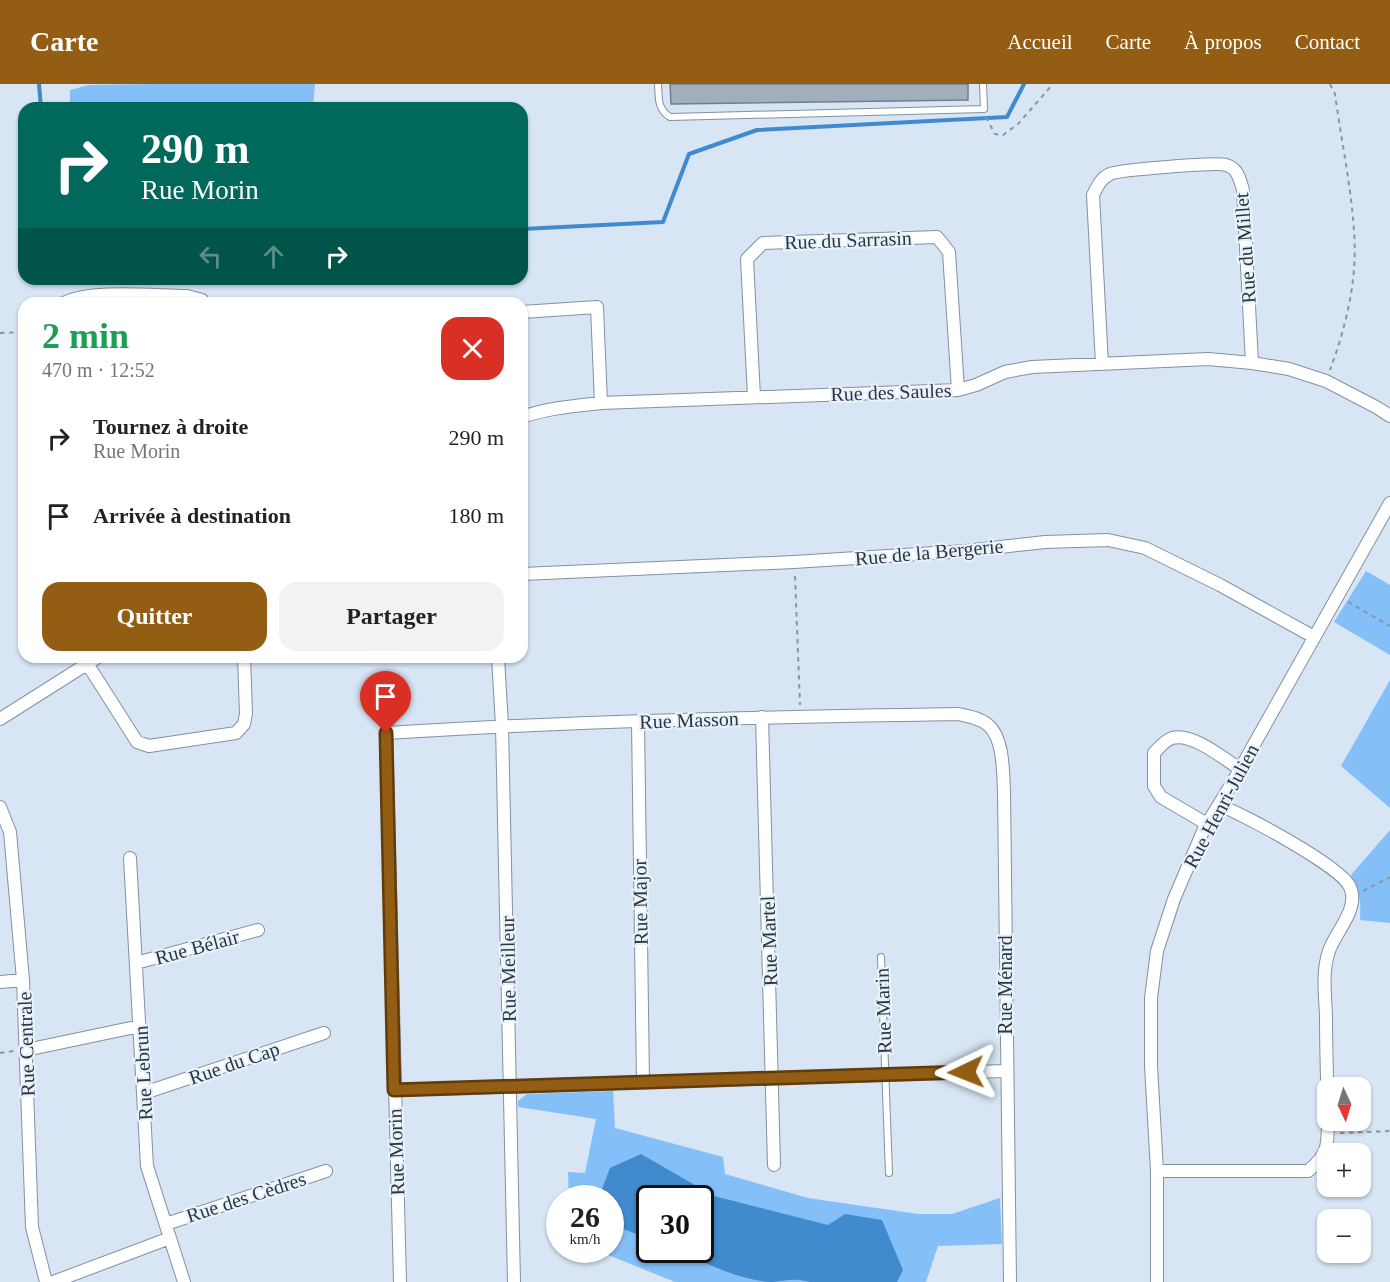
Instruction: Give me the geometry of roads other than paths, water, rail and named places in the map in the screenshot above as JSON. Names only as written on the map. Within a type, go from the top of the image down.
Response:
[{"type":"street","name":"Rue du Millet","points":[[1102,364],[1093,195],[1100,182],[1110,173],[1227,165],[1239,173],[1243,190],[1252,363]]},
{"type":"street","name":"Rue du Sarrasin","points":[[754,397],[747,259],[763,243],[775,242],[937,237],[949,252],[958,390]]},
{"type":"street","points":[[80,297],[89,295],[191,297]]},
{"type":"street","points":[[528,312],[597,307],[601,403]]},
{"type":"street","name":"Rue des Saules","points":[[528,415],[567,406],[601,403],[958,390],[1005,372],[1032,367],[1208,359],[1289,369],[1326,381],[1390,416]]},
{"type":"street","name":"Rue Henri-Julien","points":[[1158,1282],[1158,1171],[1151,1066],[1151,998],[1157,951],[1174,899],[1207,824],[1390,503]]},
{"type":"street","name":"Rue de la Bergerie","points":[[528,574],[794,562],[966,551],[1035,543],[1108,540],[1145,548],[1220,585],[1314,637]]},
{"type":"street","points":[[0,719],[83,663]]},
{"type":"street","points":[[91,663],[136,742],[149,746],[236,733],[244,724],[246,714],[244,663]]},
{"type":"street","name":"Rue Meilleur","points":[[498,663],[502,726],[514,1282]]},
{"type":"street","name":"Rue Masson","points":[[386,733],[502,726],[762,717],[958,714],[976,718],[990,726]]},
{"type":"street","name":"Rue Martel","points":[[762,717],[774,1165]]},
{"type":"street","name":"Rue Major","points":[[638,722],[643,1082]]},
{"type":"street","name":"Rue Ménard","points":[[990,726],[1001,749],[1004,792],[1010,1282]]},
{"type":"street","name":"Rue Morin","points":[[386,733],[400,1282]]},
{"type":"street","points":[[1207,824],[1161,797],[1154,786],[1154,753],[1163,743],[1174,737],[1197,741],[1240,769]]},
{"type":"street","points":[[1219,805],[1273,832],[1341,874],[1351,889],[1351,908],[1329,951],[1325,975],[1327,1077]]},
{"type":"street","name":"Rue Centrale","points":[[0,807],[10,832],[24,980],[32,1227],[46,1282]]},
{"type":"street","name":"Rue Lebrun","points":[[130,858],[147,1166],[184,1282]]},
{"type":"street","name":"Rue Bélair","points":[[136,963],[258,930]]},
{"type":"street","points":[[0,982],[24,980]]},
{"type":"street","points":[[26,1050],[140,1026]]},
{"type":"street","name":"Rue du Cap","points":[[144,1094],[324,1033]]},
{"type":"street","points":[[394,1090],[1006,1071]]},
{"type":"street","points":[[1158,1171],[1308,1171],[1322,1160],[1327,1131]]},
{"type":"street","name":"Rue des Cèdres","points":[[166,1224],[326,1171]]},
{"type":"street","name":"Rue des Cèdres","points":[[53,1282],[170,1238]]},
{"type":"lane","points":[[658,84],[662,112],[670,117],[984,108],[983,84]]},
{"type":"lane","name":"Rue Marin","points":[[881,957],[889,1173]]},
{"type":"waterway","points":[[39,84],[40,102]]},
{"type":"waterway","points":[[528,229],[663,222],[689,154],[757,130],[1007,117],[1024,84]]}]
